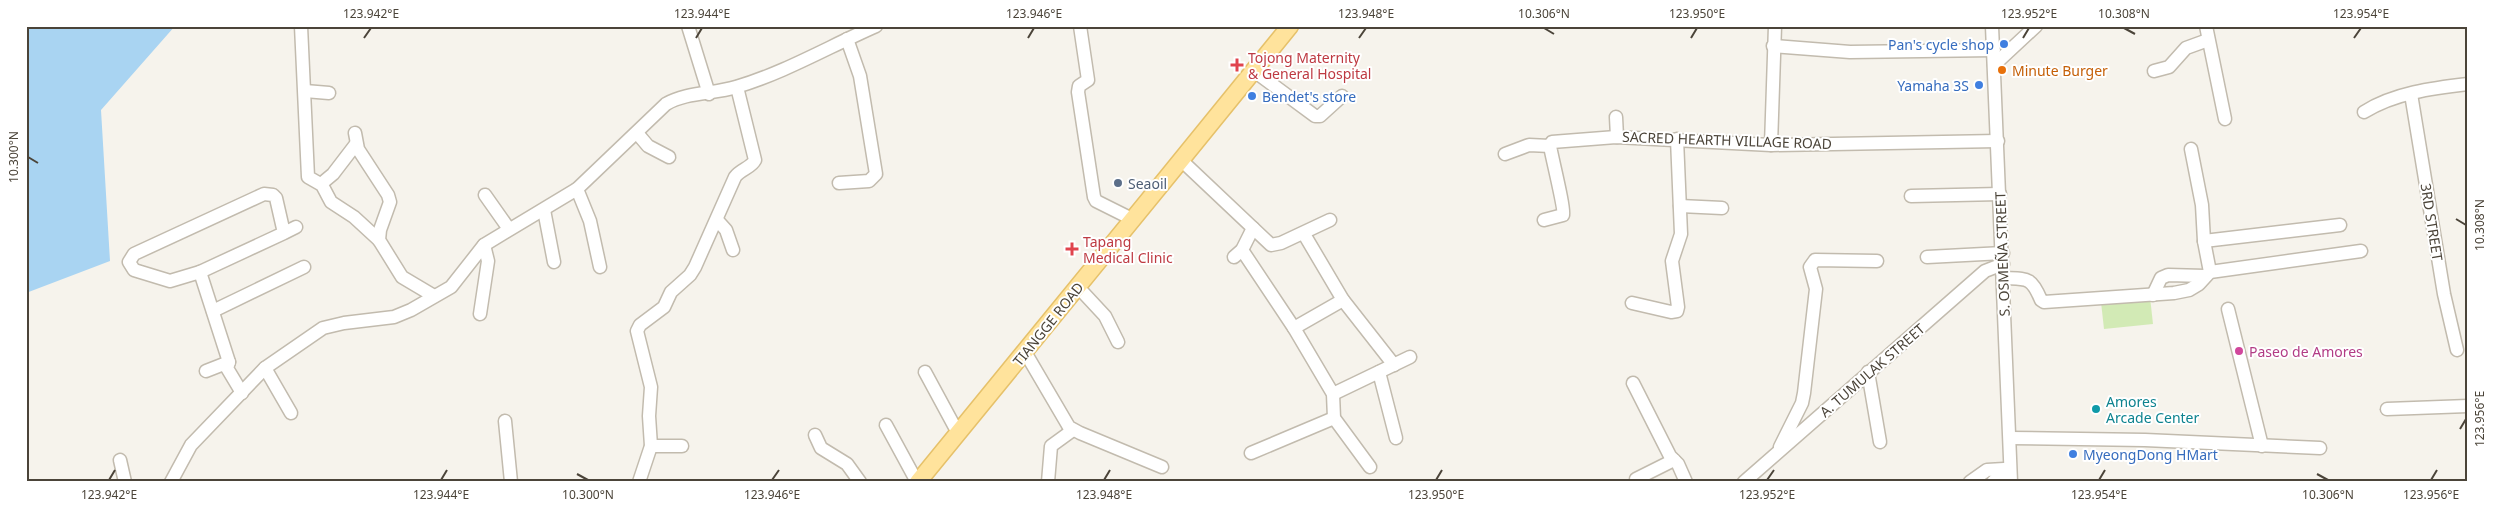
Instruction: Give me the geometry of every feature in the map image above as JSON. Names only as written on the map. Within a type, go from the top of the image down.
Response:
[{"type":"main road","name":"TIANGGE ROAD","points":[[918,482],[1290,26]]},
{"type":"street","points":[[302,26],[306,172],[310,179],[321,184],[331,202],[354,217],[379,240],[402,277],[434,296]]},
{"type":"street","points":[[688,26],[709,94]]},
{"type":"street","points":[[171,482],[191,445],[265,368],[323,328],[344,322],[394,317],[411,310],[451,287],[484,245],[577,189],[666,104],[674,99],[709,94],[738,87],[876,26]]},
{"type":"street","points":[[1080,26],[1088,80],[1079,86],[1078,92],[1094,197],[1096,201],[1132,219]]},
{"type":"street","points":[[1771,145],[1775,26]]},
{"type":"street","name":"S. OSMEÑA STREET","points":[[1992,26],[2010,438],[2007,468],[2011,482]]},
{"type":"street","points":[[1994,64],[2036,26]]},
{"type":"street","points":[[2206,26],[2225,119]]},
{"type":"street","points":[[839,183],[869,181],[876,174],[860,76],[846,39]]},
{"type":"street","points":[[2154,71],[2169,67],[2186,48],[2208,40]]},
{"type":"street","points":[[1773,46],[1850,52],[1994,50]]},
{"type":"street","points":[[1254,71],[1315,116],[1320,116],[1342,96]]},
{"type":"street","points":[[639,482],[651,446],[649,416],[652,387],[637,331],[640,325],[664,307],[671,292],[690,275],[736,177],[740,171],[753,164],[755,160],[738,87]]},
{"type":"street","points":[[2364,112],[2378,103],[2412,94],[2467,87]]},
{"type":"street","points":[[305,91],[329,93]]},
{"type":"street","name":"3RD STREET","points":[[2412,94],[2444,294],[2457,350]]},
{"type":"street","points":[[1616,117],[1617,138]]},
{"type":"street","points":[[637,133],[648,146],[669,157]]},
{"type":"street","points":[[321,184],[333,174],[355,138],[388,195],[390,202],[380,230],[379,240]]},
{"type":"street","name":"SACRED HEARTH VILLAGE ROAD","points":[[1505,154],[1529,146],[1550,146],[1552,142],[1617,138],[1677,139],[1771,145],[1998,141]]},
{"type":"street","points":[[1632,303],[1671,312],[1676,311],[1678,307],[1672,262],[1681,234],[1677,139]]},
{"type":"street","points":[[1544,220],[1563,215],[1564,212],[1550,146]]},
{"type":"street","points":[[2003,278],[2028,280],[2034,283],[2041,300],[2044,302],[2153,295],[2189,290],[2199,284],[2208,274],[2202,205],[2191,149]]},
{"type":"street","points":[[1181,160],[1274,246],[1304,234],[1330,220]]},
{"type":"street","points":[[577,189],[590,220],[600,267]]},
{"type":"street","points":[[284,233],[276,198],[273,195],[264,194],[134,254],[129,262],[134,270],[165,281],[200,272],[284,233],[296,227]]},
{"type":"street","points":[[1911,196],[2000,194]]},
{"type":"street","points":[[485,195],[509,229]]},
{"type":"street","points":[[1680,206],[1722,208]]},
{"type":"street","points":[[544,210],[554,262]]},
{"type":"street","points":[[717,220],[726,230],[732,250]]},
{"type":"street","points":[[2204,241],[2340,225]]},
{"type":"street","points":[[1253,228],[1238,254],[1294,328],[1332,394],[1334,418],[1370,467]]},
{"type":"street","points":[[1304,234],[1343,300],[1394,364]]},
{"type":"street","points":[[480,314],[488,262],[484,245]]},
{"type":"street","points":[[2153,295],[2161,278],[2168,275],[2208,274],[2361,251]]},
{"type":"street","points":[[1927,257],[2003,259]]},
{"type":"street","name":"A. TUMULAK STREET","points":[[1744,482],[1986,270],[2003,259]]},
{"type":"street","points":[[1775,455],[1803,398],[1816,289],[1810,269],[1812,262],[1815,260],[1877,261]]},
{"type":"street","points":[[212,311],[304,267]]},
{"type":"street","points":[[200,272],[229,362],[234,366],[235,380],[242,392]]},
{"type":"street","points":[[1078,287],[1105,316],[1118,342]]},
{"type":"street","points":[[1294,328],[1343,300]]},
{"type":"street","points":[[2228,309],[2262,446]]},
{"type":"street","points":[[1025,352],[1073,430],[1162,467]]},
{"type":"street","points":[[1332,394],[1410,357]]},
{"type":"street","points":[[206,371],[229,362]]},
{"type":"street","points":[[265,368],[291,413]]},
{"type":"street","points":[[925,372],[958,433]]},
{"type":"street","points":[[1379,372],[1396,438]]},
{"type":"street","points":[[1868,372],[1880,442]]},
{"type":"street","points":[[1633,383],[1686,482]]},
{"type":"street","points":[[2387,409],[2468,406]]},
{"type":"street","points":[[1251,453],[1334,418]]},
{"type":"street","points":[[505,420],[511,482]]},
{"type":"street","points":[[886,425],[918,482]]},
{"type":"street","points":[[1048,482],[1051,446],[1073,430]]},
{"type":"street","points":[[815,435],[821,448],[847,464],[860,482]]},
{"type":"street","points":[[2010,438],[2145,440],[2320,448]]},
{"type":"street","points":[[651,446],[682,446]]},
{"type":"street","points":[[120,460],[125,482]]},
{"type":"street","points":[[1636,479],[1674,460]]},
{"type":"street","points":[[1970,482],[1987,470],[2007,468]]},
{"type":"street","points":[[1993,482],[2007,468]]},
{"type":"green space","points":[[2150,297],[2153,324],[2104,329],[2101,302]]},
{"type":"water","points":[[26,26],[175,26],[101,110],[110,261],[26,293]]},
{"type":"place","name":"Pan's cycle shop","points":[[2004,44]]},
{"type":"place","name":"Tojong Maternity & General Hospital","points":[[1237,65]]},
{"type":"place","name":"Minute Burger","points":[[2002,70]]},
{"type":"place","name":"Yamaha 3S","points":[[1979,85]]},
{"type":"place","name":"Bendet's store","points":[[1252,96]]},
{"type":"place","name":"Seaoil","points":[[1118,183]]},
{"type":"place","name":"Tapang Medical Clinic","points":[[1072,249]]},
{"type":"place","name":"Paseo de Amores","points":[[2239,351]]},
{"type":"place","name":"Amores Arcade Center","points":[[2096,409]]},
{"type":"place","name":"MyeongDong HMart","points":[[2073,454]]}]
